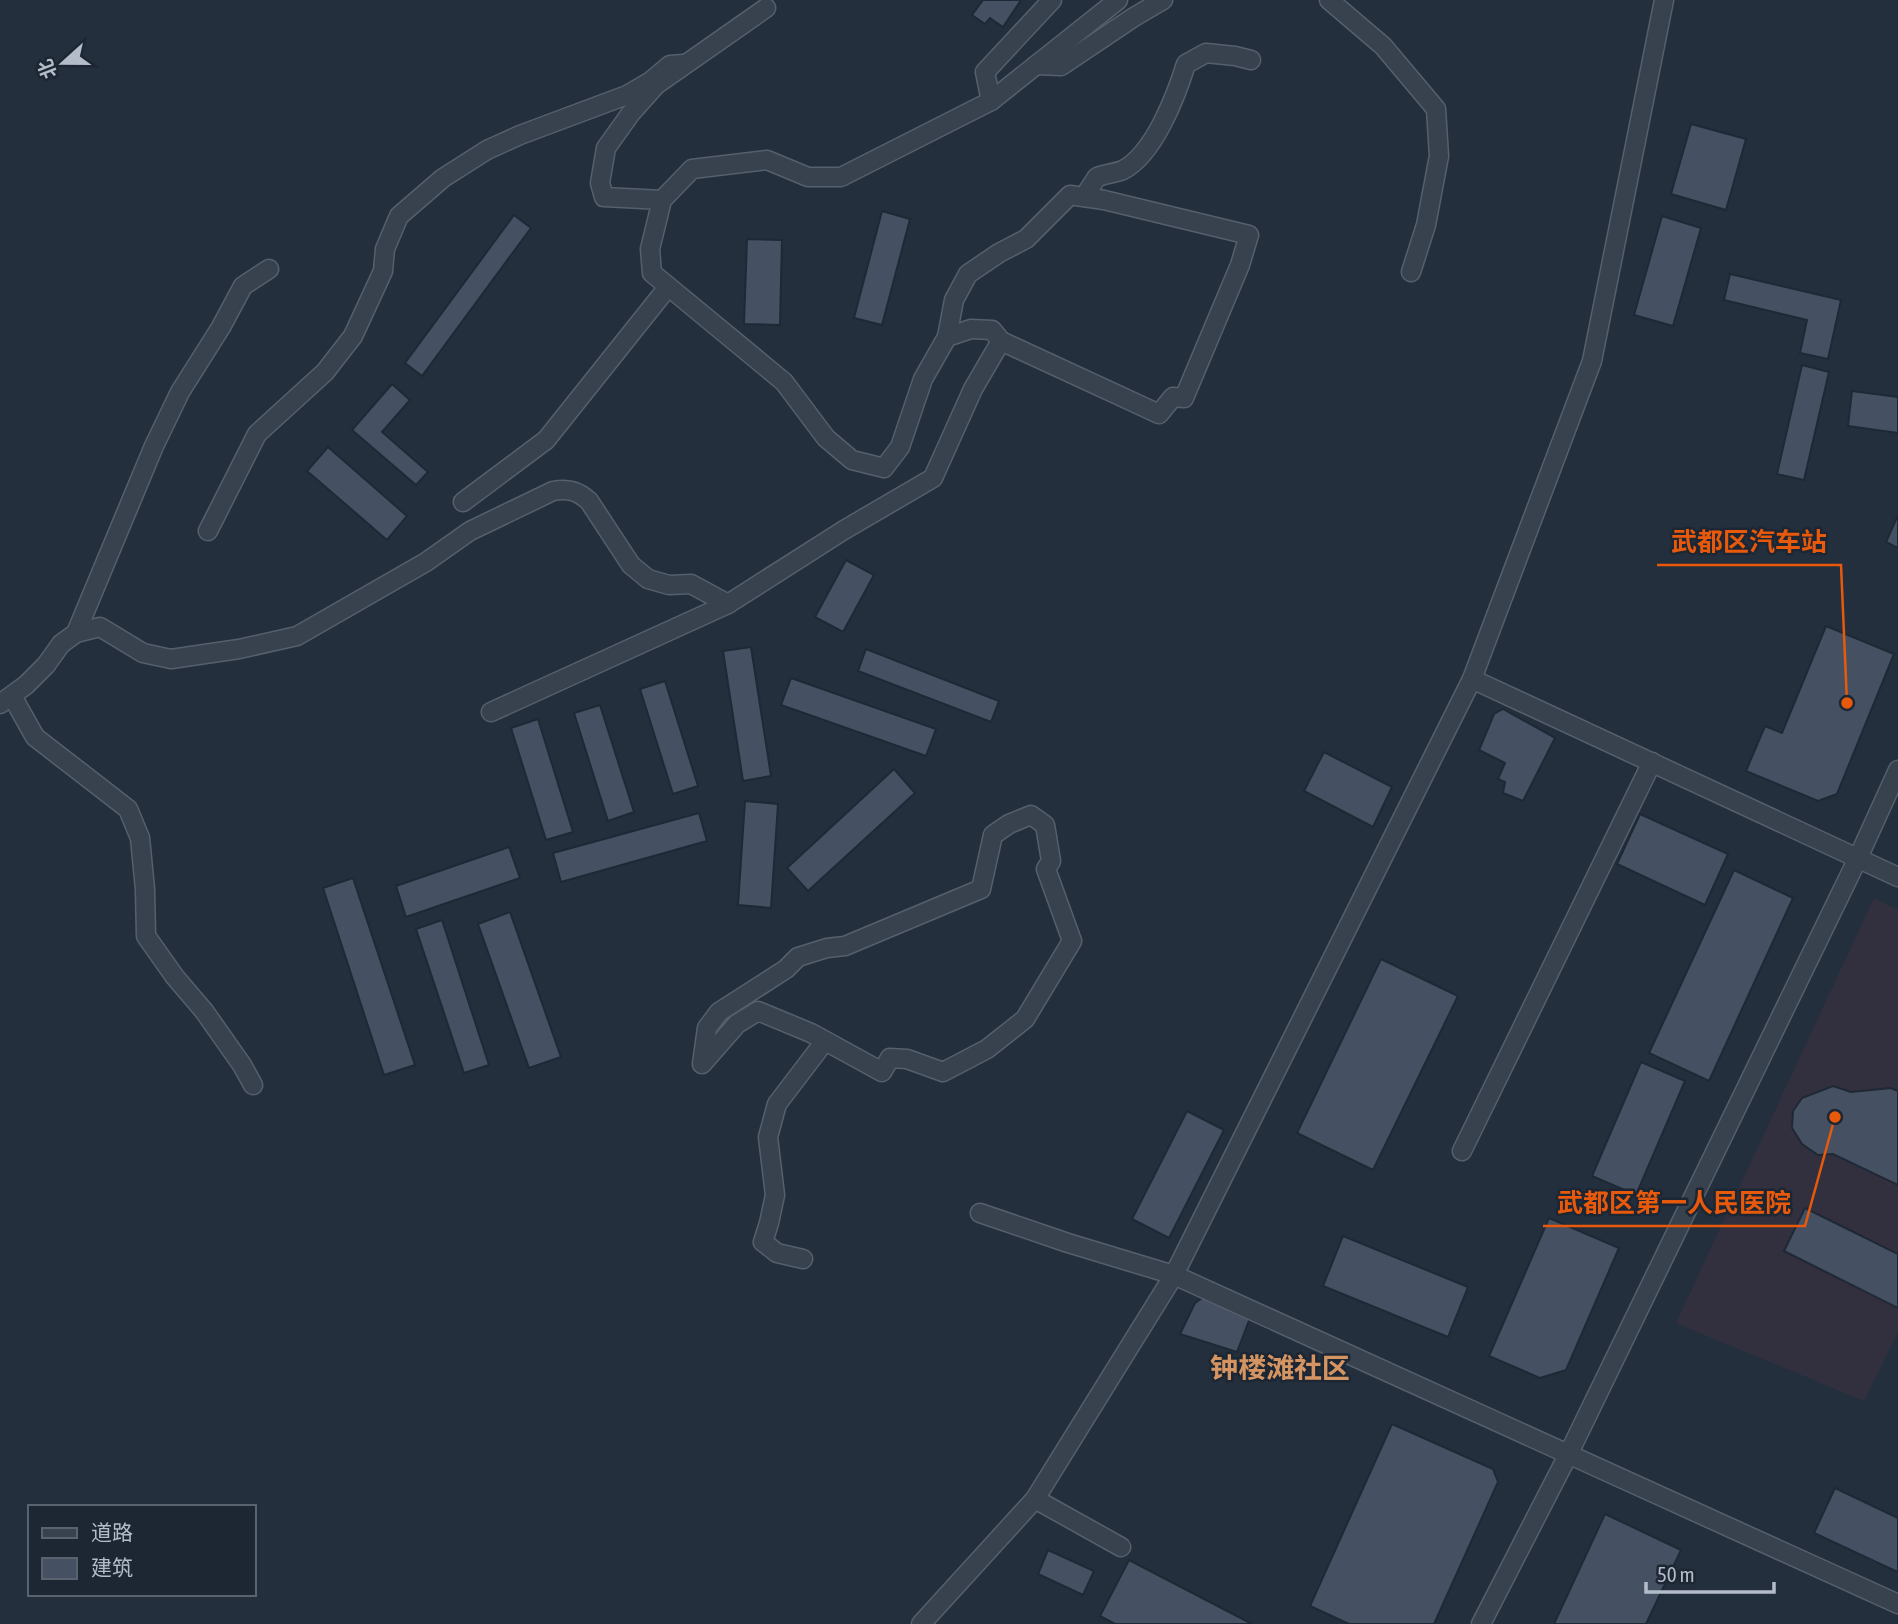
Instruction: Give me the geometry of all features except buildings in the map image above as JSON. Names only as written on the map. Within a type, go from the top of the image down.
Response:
[{"type":"street","points":[[992,101],[985,72],[1052,0]]},
{"type":"street","points":[[947,337],[971,329],[992,330],[1001,341],[1159,414],[1173,397],[1184,398],[1250,235],[1104,200],[1070,195],[1026,239],[968,274],[954,300],[947,337],[923,379],[900,446],[884,468],[852,460],[826,438],[784,382],[652,273],[650,249],[662,200],[692,169],[767,160],[808,177],[841,177],[992,101],[1118,0]]},
{"type":"street","points":[[1036,65],[1061,66],[1163,0]]},
{"type":"street","points":[[1329,0],[1383,46],[1436,109],[1438,156],[1426,225],[1411,272]]},
{"type":"street","points":[[921,1624],[1035,1499],[1174,1275],[1472,679],[1592,361],[1664,0]]},
{"type":"street","points":[[662,200],[604,197],[600,183],[606,148],[631,113],[656,85],[766,8]]},
{"type":"street","points":[[1084,197],[1097,177],[1123,170],[1143,154],[1167,114],[1186,64],[1206,53],[1251,60]]},
{"type":"street","points":[[208,531],[257,434],[326,373],[354,336],[383,271],[385,249],[399,216],[443,178],[487,150],[627,95],[651,81],[670,65],[684,64]]},
{"type":"street","points":[[76,633],[154,446],[180,392],[243,286],[269,270]]},
{"type":"street","points":[[463,502],[546,440],[668,287]]},
{"type":"street","points":[[491,712],[727,604],[933,478],[973,389],[1001,341]]},
{"type":"street","points":[[253,1085],[204,1010],[175,977],[146,936],[140,838],[128,809],[35,737],[6,700],[46,665],[61,644],[76,633],[100,627],[143,653],[171,659],[239,649],[297,636],[426,562],[470,531],[562,489],[573,490],[589,501],[631,565],[648,579],[669,585],[691,584],[727,604]]},
{"type":"street","points":[[1472,679],[1898,877]]},
{"type":"street","points":[[1462,1151],[1652,762]]},
{"type":"street","points":[[1481,1624],[1568,1455],[1858,858],[1898,770]]},
{"type":"street","points":[[1031,815],[1045,825],[1051,861],[1046,869],[1072,941],[1025,1019],[987,1049],[943,1072],[907,1059],[890,1058],[882,1072],[825,1041],[758,1012],[737,1024],[702,1063],[707,1028],[719,1012],[786,969],[798,957],[827,948],[845,946],[981,889],[993,835],[1031,815]]},
{"type":"street","points":[[803,1259],[777,1253],[763,1242],[775,1195],[768,1138],[777,1104],[825,1041]]},
{"type":"street","points":[[980,1213],[1174,1275],[1898,1604]]},
{"type":"street","points":[[1035,1499],[1121,1547]]},
{"type":"shaded area","points":[[1874,898],[1898,910],[1898,1332],[1864,1401],[1676,1323]]},
{"type":"place","name":"武都区汽车站","points":[[1847,703]]},
{"type":"place","name":"武都区第一人民医院","points":[[1835,1117]]},
{"type":"district","name":"钟楼滩社区","points":[[1280,1368]]}]
